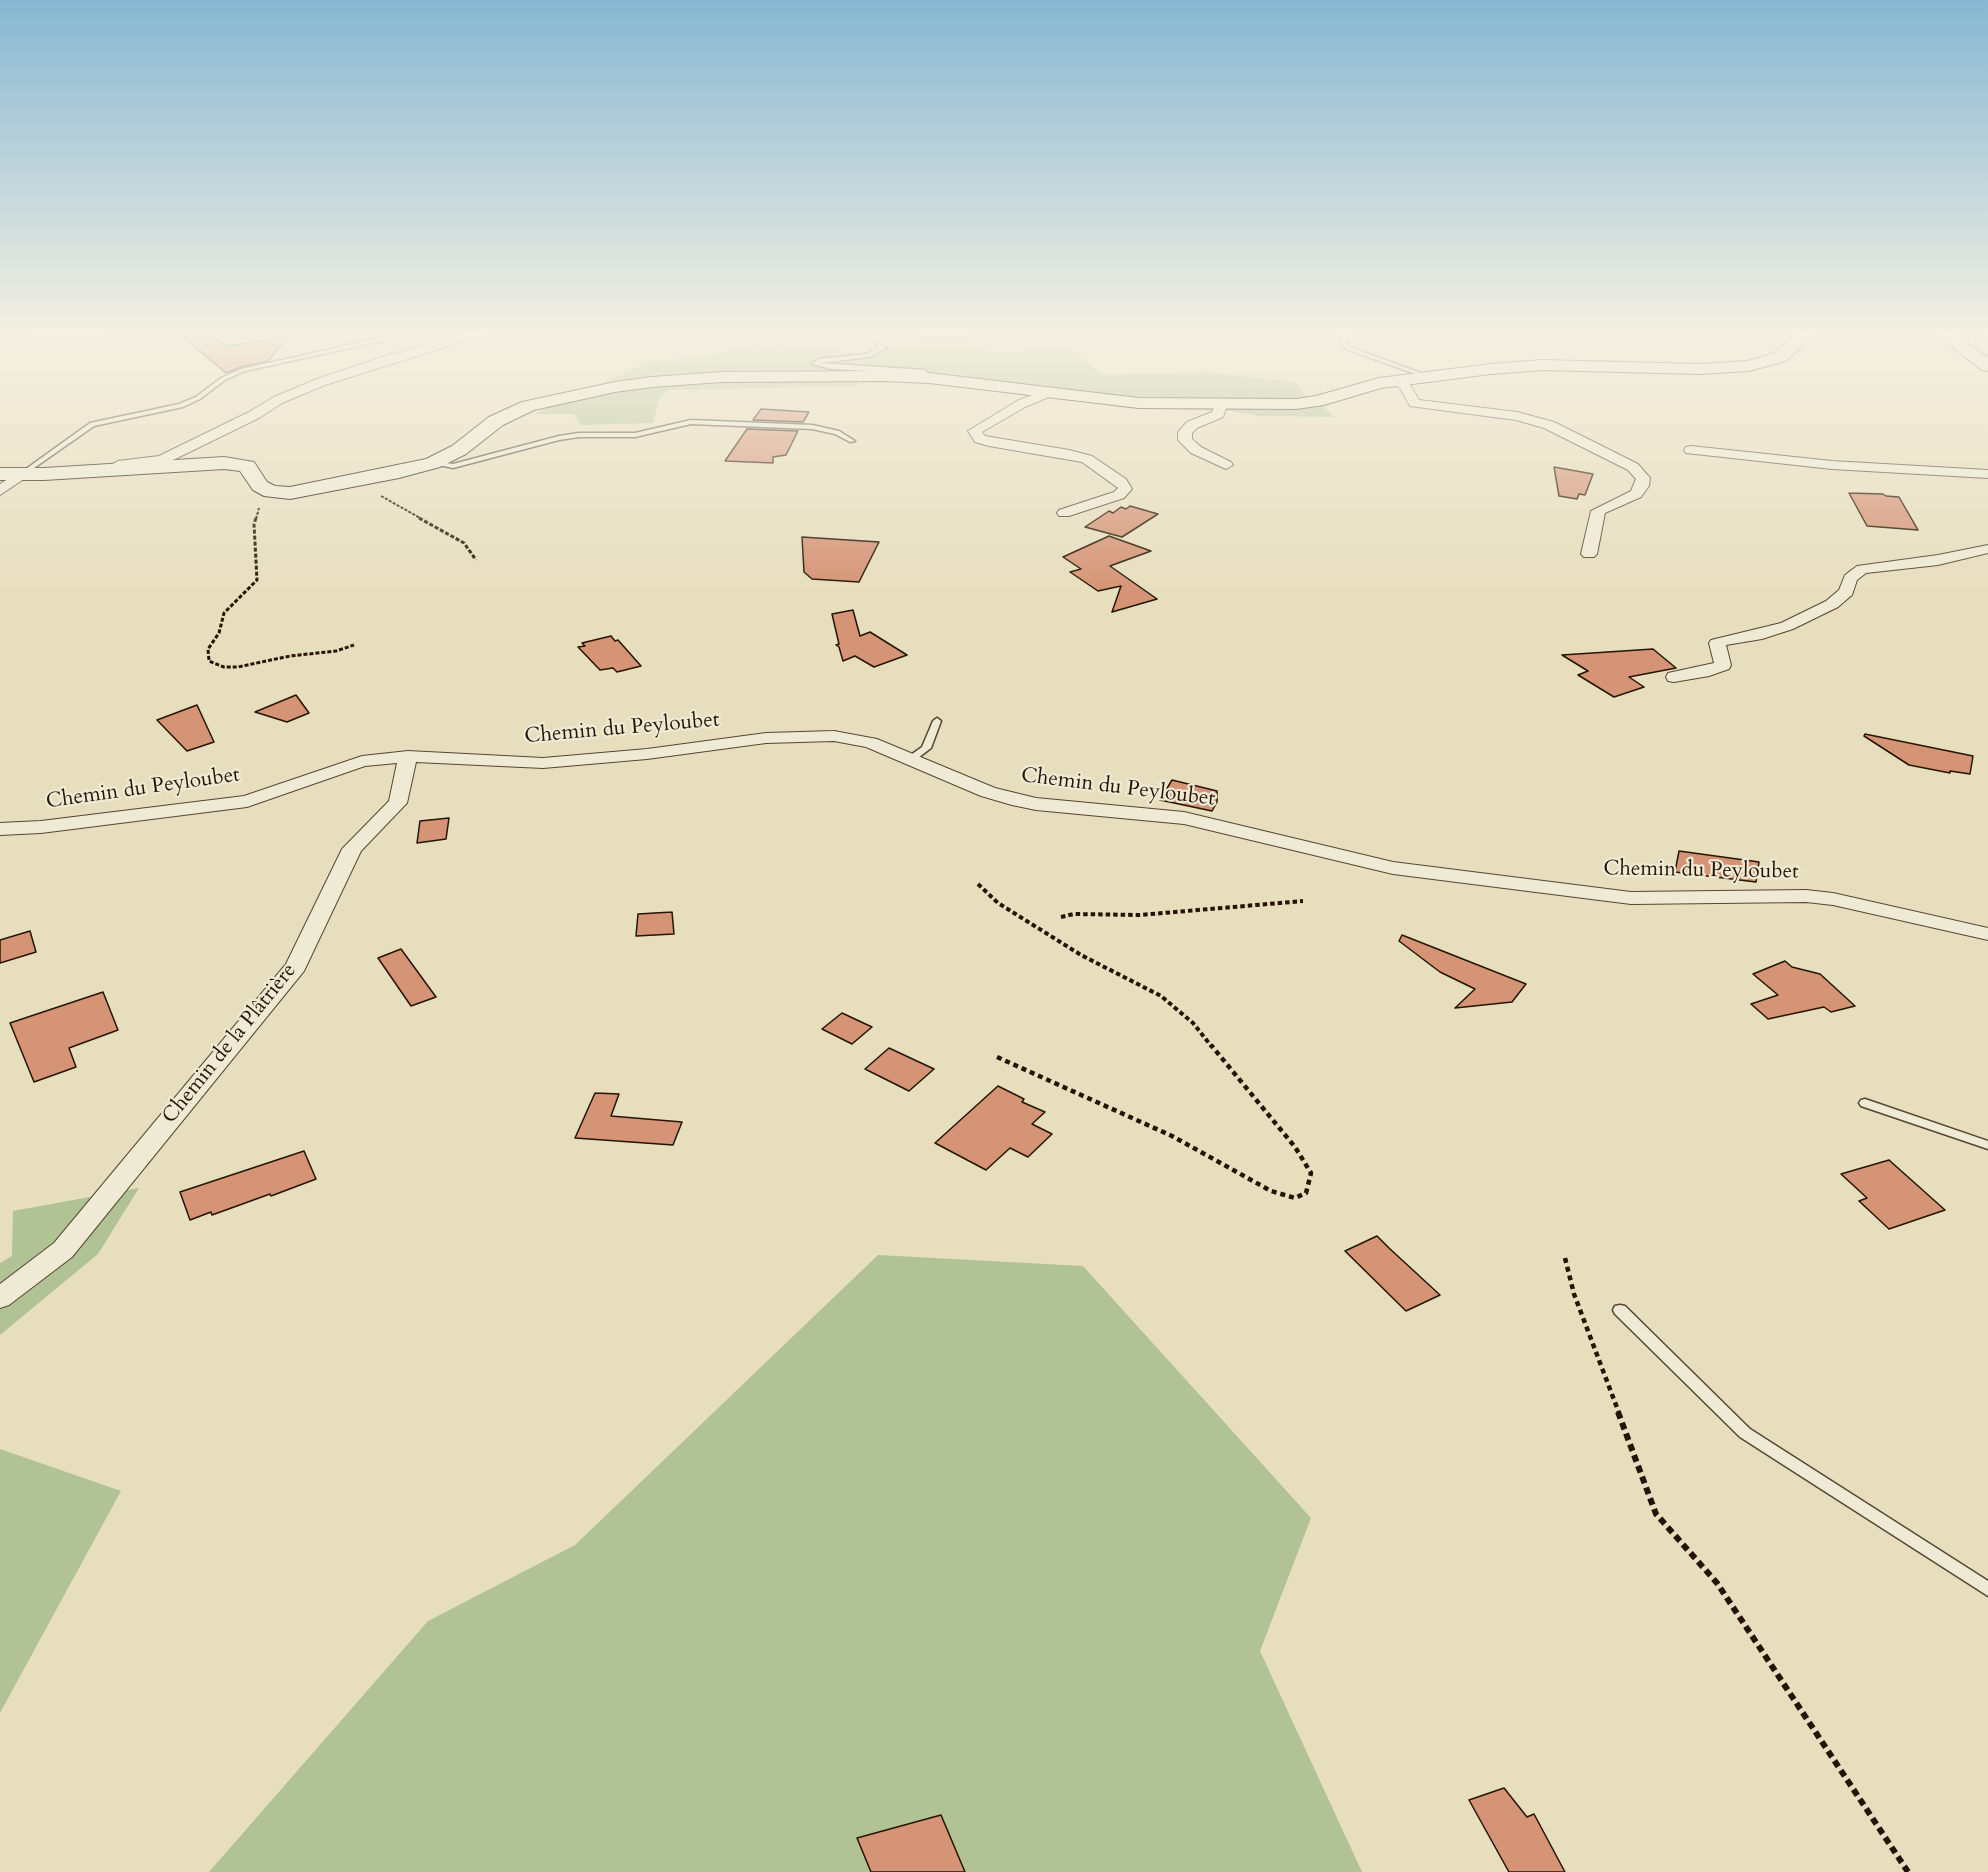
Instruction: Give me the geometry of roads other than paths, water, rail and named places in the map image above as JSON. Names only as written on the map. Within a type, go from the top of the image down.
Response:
[{"type":"street","points":[[94,470],[162,460],[247,418]]},
{"type":"street","points":[[0,474],[213,463],[243,465],[250,469],[260,486],[271,492],[290,493],[319,489],[433,463],[459,450],[501,418]]},
{"type":"street","points":[[997,418],[975,431],[980,439],[1087,459],[1121,482],[1125,489],[1119,495],[1064,513]]},
{"type":"street","points":[[1208,418],[1192,425],[1185,432],[1185,440],[1196,450],[1226,465]]},
{"type":"street","points":[[1525,418],[1549,425],[1593,444],[1633,467],[1642,478],[1642,486],[1636,494],[1598,511],[1589,554]]},
{"type":"street","points":[[1691,450],[1832,465],[1988,474]]},
{"type":"street","points":[[0,491],[22,474]]},
{"type":"street","points":[[1674,677],[1709,671],[1722,665],[1717,643],[1724,639],[1762,634],[1787,626],[1832,604],[1846,592],[1850,578],[1862,569],[1938,560],[1988,549]]},
{"type":"street","name":"Chemin du Peyloubet","points":[[0,829],[41,827],[247,801],[362,760],[408,756],[543,764],[647,754],[766,738],[834,736],[871,743],[988,792],[1012,799],[1036,804],[1184,818],[1393,868],[1631,898],[1806,896],[1833,899],[1988,934]]},
{"type":"street","name":"Chemin de la Plâtrière","points":[[0,1298],[63,1250],[296,966],[352,849],[398,803],[408,756]]},
{"type":"street","points":[[0,837],[22,827]]},
{"type":"lane","points":[[22,474],[92,424],[118,418]]},
{"type":"lane","points":[[433,463],[453,466],[559,438],[579,435],[635,435],[691,422],[812,427],[837,432],[852,441]]},
{"type":"lane","points":[[911,759],[926,748],[937,721]]},
{"type":"lane","points":[[1865,1103],[1928,1122],[1988,1144]]},
{"type":"lane","points":[[1620,1310],[1745,1433],[1988,1589]]}]
